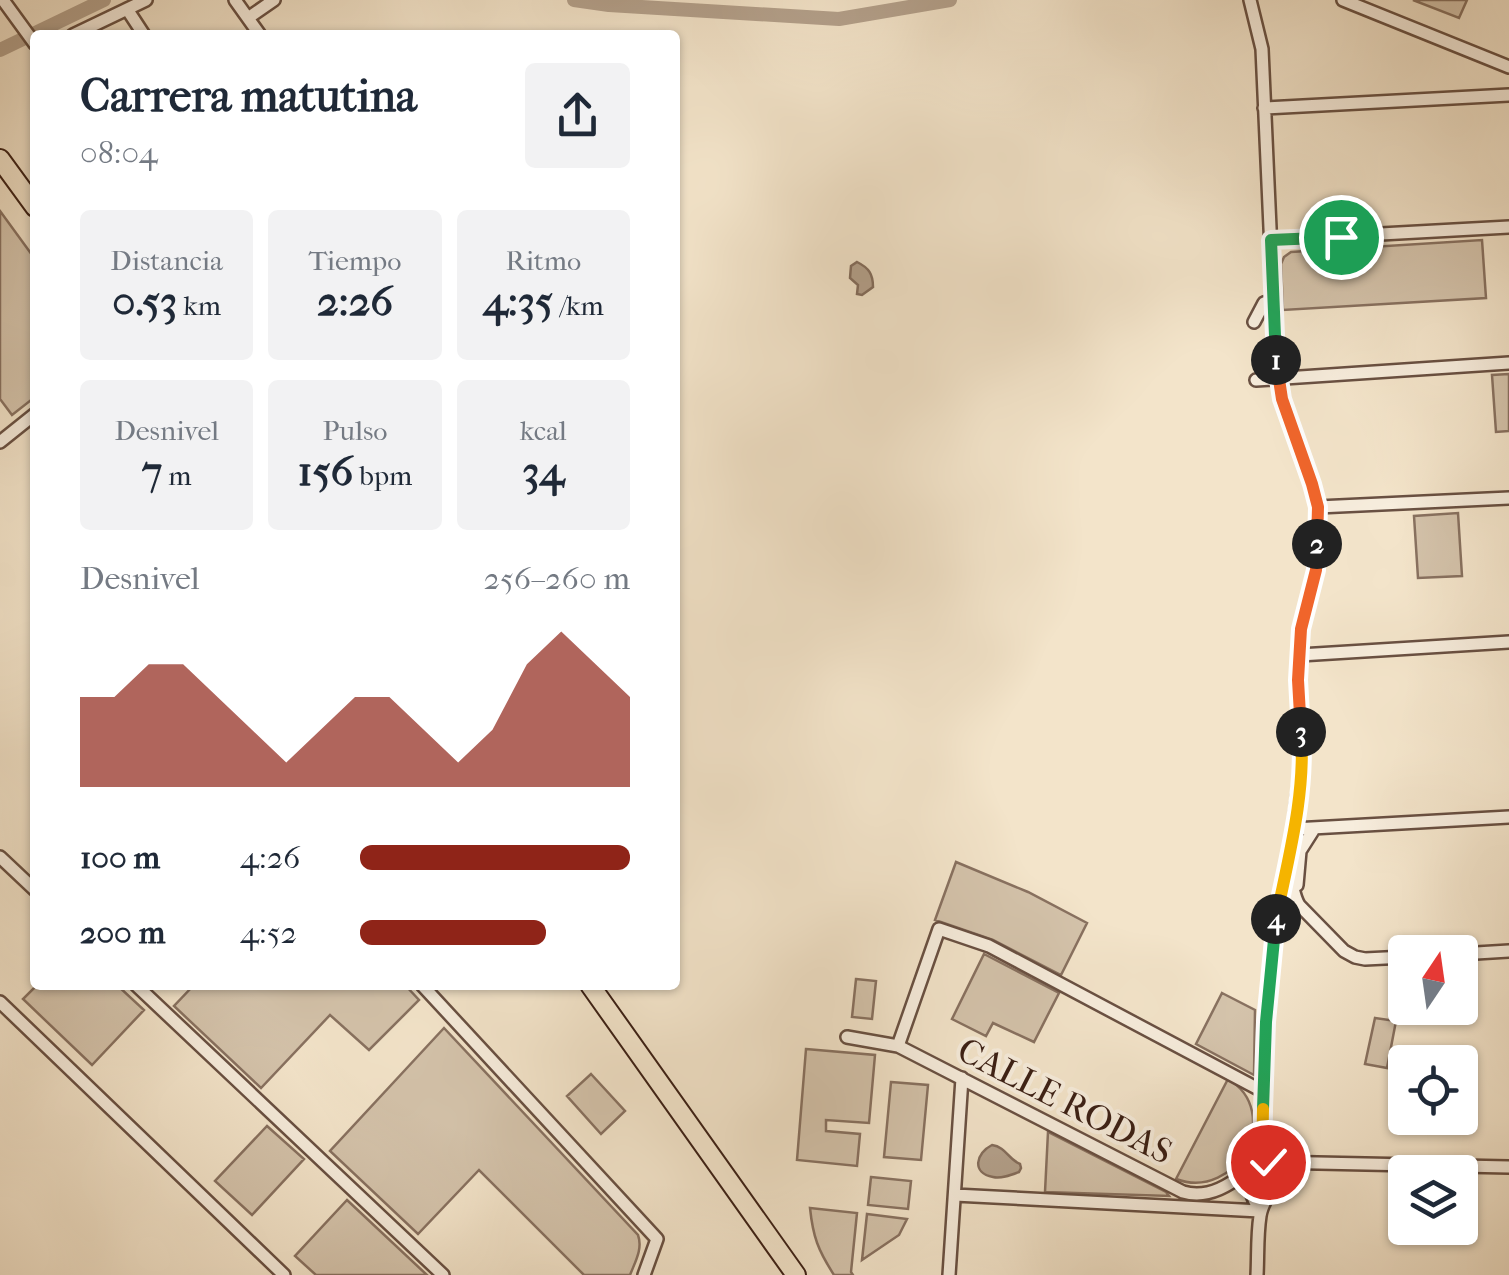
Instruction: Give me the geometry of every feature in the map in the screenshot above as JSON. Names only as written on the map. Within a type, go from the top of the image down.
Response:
[{"type":"main road","points":[[0,159],[30,201]]},
{"type":"main road","points":[[594,990],[796,1275]]},
{"type":"street","points":[[4,0],[30,38]]},
{"type":"street","points":[[82,30],[146,0]]},
{"type":"street","points":[[235,0],[256,30]]},
{"type":"street","points":[[248,18],[274,0]]},
{"type":"street","points":[[1250,0],[1262,49],[1276,362],[1282,399],[1318,507],[1316,570],[1301,629],[1298,680],[1302,748],[1292,861],[1295,899],[1344,951],[1365,959],[1388,958]]},
{"type":"street","points":[[1344,0],[1509,68]]},
{"type":"street","points":[[126,9],[141,30]]},
{"type":"street","points":[[1264,108],[1509,94]]},
{"type":"street","points":[[1271,240],[1509,227]]},
{"type":"street","points":[[1254,322],[1264,304],[1274,300]]},
{"type":"street","points":[[1256,380],[1509,362]]},
{"type":"street","points":[[0,442],[30,418]]},
{"type":"street","points":[[1318,507],[1509,498]]},
{"type":"street","points":[[1300,654],[1509,642]]},
{"type":"street","points":[[1294,829],[1509,818]]},
{"type":"street","points":[[1257,1275],[1260,1203],[1247,1181],[1261,1164],[1274,930],[1292,861],[1314,828]]},
{"type":"street","points":[[0,856],[30,885]]},
{"type":"street","points":[[898,1046],[939,929],[989,946],[1264,1092]]},
{"type":"street","points":[[1478,953],[1509,951]]},
{"type":"street","points":[[141,990],[444,1275]]},
{"type":"street","points":[[427,990],[657,1239],[644,1275]]},
{"type":"street","points":[[0,1002],[284,1275]]},
{"type":"street","name":"CALLE RODAS","points":[[846,1038],[898,1046],[1196,1201],[1261,1164]]},
{"type":"street","points":[[949,1275],[962,1078]]},
{"type":"street","points":[[1261,1164],[1509,1167]]},
{"type":"street","points":[[1260,1203],[1273,1188],[1274,1171],[1261,1164]]},
{"type":"street","points":[[954,1196],[1260,1203]]},
{"type":"shaded area","points":[[1413,0],[1467,0],[1459,18]]},
{"type":"shaded area","points":[[0,211],[30,252],[30,401],[12,415],[0,399]]},
{"type":"shaded area","points":[[1482,240],[1486,298],[1283,310],[1281,264],[1291,252]]},
{"type":"shaded area","points":[[857,262],[869,272],[873,282],[873,287],[862,295],[857,294],[858,285],[850,278],[851,266]]},
{"type":"shaded area","points":[[1509,374],[1509,431],[1496,432],[1492,375]]},
{"type":"shaded area","points":[[1458,513],[1462,576],[1418,578],[1414,516]]},
{"type":"shaded area","points":[[956,862],[1028,892],[1087,923],[1061,975],[993,940],[935,920]]},
{"type":"shaded area","points":[[984,954],[1059,993],[1034,1042],[993,1023],[986,1036],[952,1019]]},
{"type":"shaded area","points":[[856,979],[876,981],[872,1019],[852,1017]]},
{"type":"shaded area","points":[[32,990],[122,990],[144,1010],[92,1065],[23,999]]},
{"type":"shaded area","points":[[189,990],[410,990],[419,1000],[369,1050],[330,1015],[261,1088],[174,1006]]},
{"type":"shaded area","points":[[1222,993],[1255,1010],[1254,1075],[1196,1044]]},
{"type":"shaded area","points":[[1375,1018],[1388,1020],[1388,1025],[1395,1025],[1391,1045],[1388,1045],[1387,1068],[1365,1064]]},
{"type":"shaded area","points":[[444,1028],[638,1235],[639,1250],[630,1275],[584,1275],[479,1170],[418,1234],[330,1151]]},
{"type":"shaded area","points":[[806,1049],[875,1055],[869,1123],[826,1120],[826,1131],[860,1134],[857,1166],[797,1160]]},
{"type":"shaded area","points":[[591,1074],[625,1111],[601,1134],[567,1096]]},
{"type":"shaded area","points":[[1228,1079],[1244,1094],[1252,1112],[1246,1150],[1218,1178],[1198,1183],[1176,1179]]},
{"type":"shaded area","points":[[891,1082],[928,1085],[921,1160],[884,1157]]},
{"type":"shaded area","points":[[267,1126],[304,1159],[252,1215],[215,1181]]},
{"type":"shaded area","points":[[1048,1132],[1166,1192],[1169,1196],[1045,1192]]},
{"type":"shaded area","points":[[992,1145],[1020,1164],[1019,1172],[996,1177],[981,1171],[979,1158]]},
{"type":"shaded area","points":[[871,1177],[911,1181],[908,1209],[868,1205]]},
{"type":"shaded area","points":[[347,1200],[427,1275],[316,1275],[295,1256]]},
{"type":"shaded area","points":[[810,1208],[857,1213],[853,1275],[834,1275],[817,1243]]},
{"type":"shaded area","points":[[867,1214],[907,1219],[899,1235],[862,1260]]},
{"type":"waterway","points":[[42,30],[104,0]]},
{"type":"waterway","points":[[574,0],[839,19],[950,0]]},
{"type":"waterway","points":[[0,50],[30,36]]},
{"type":"route","points":[[1268,1162],[1262,1162],[1269,978],[1301,769],[1301,629],[1316,570],[1318,507],[1282,399],[1276,362],[1271,240],[1341,237]]}]
